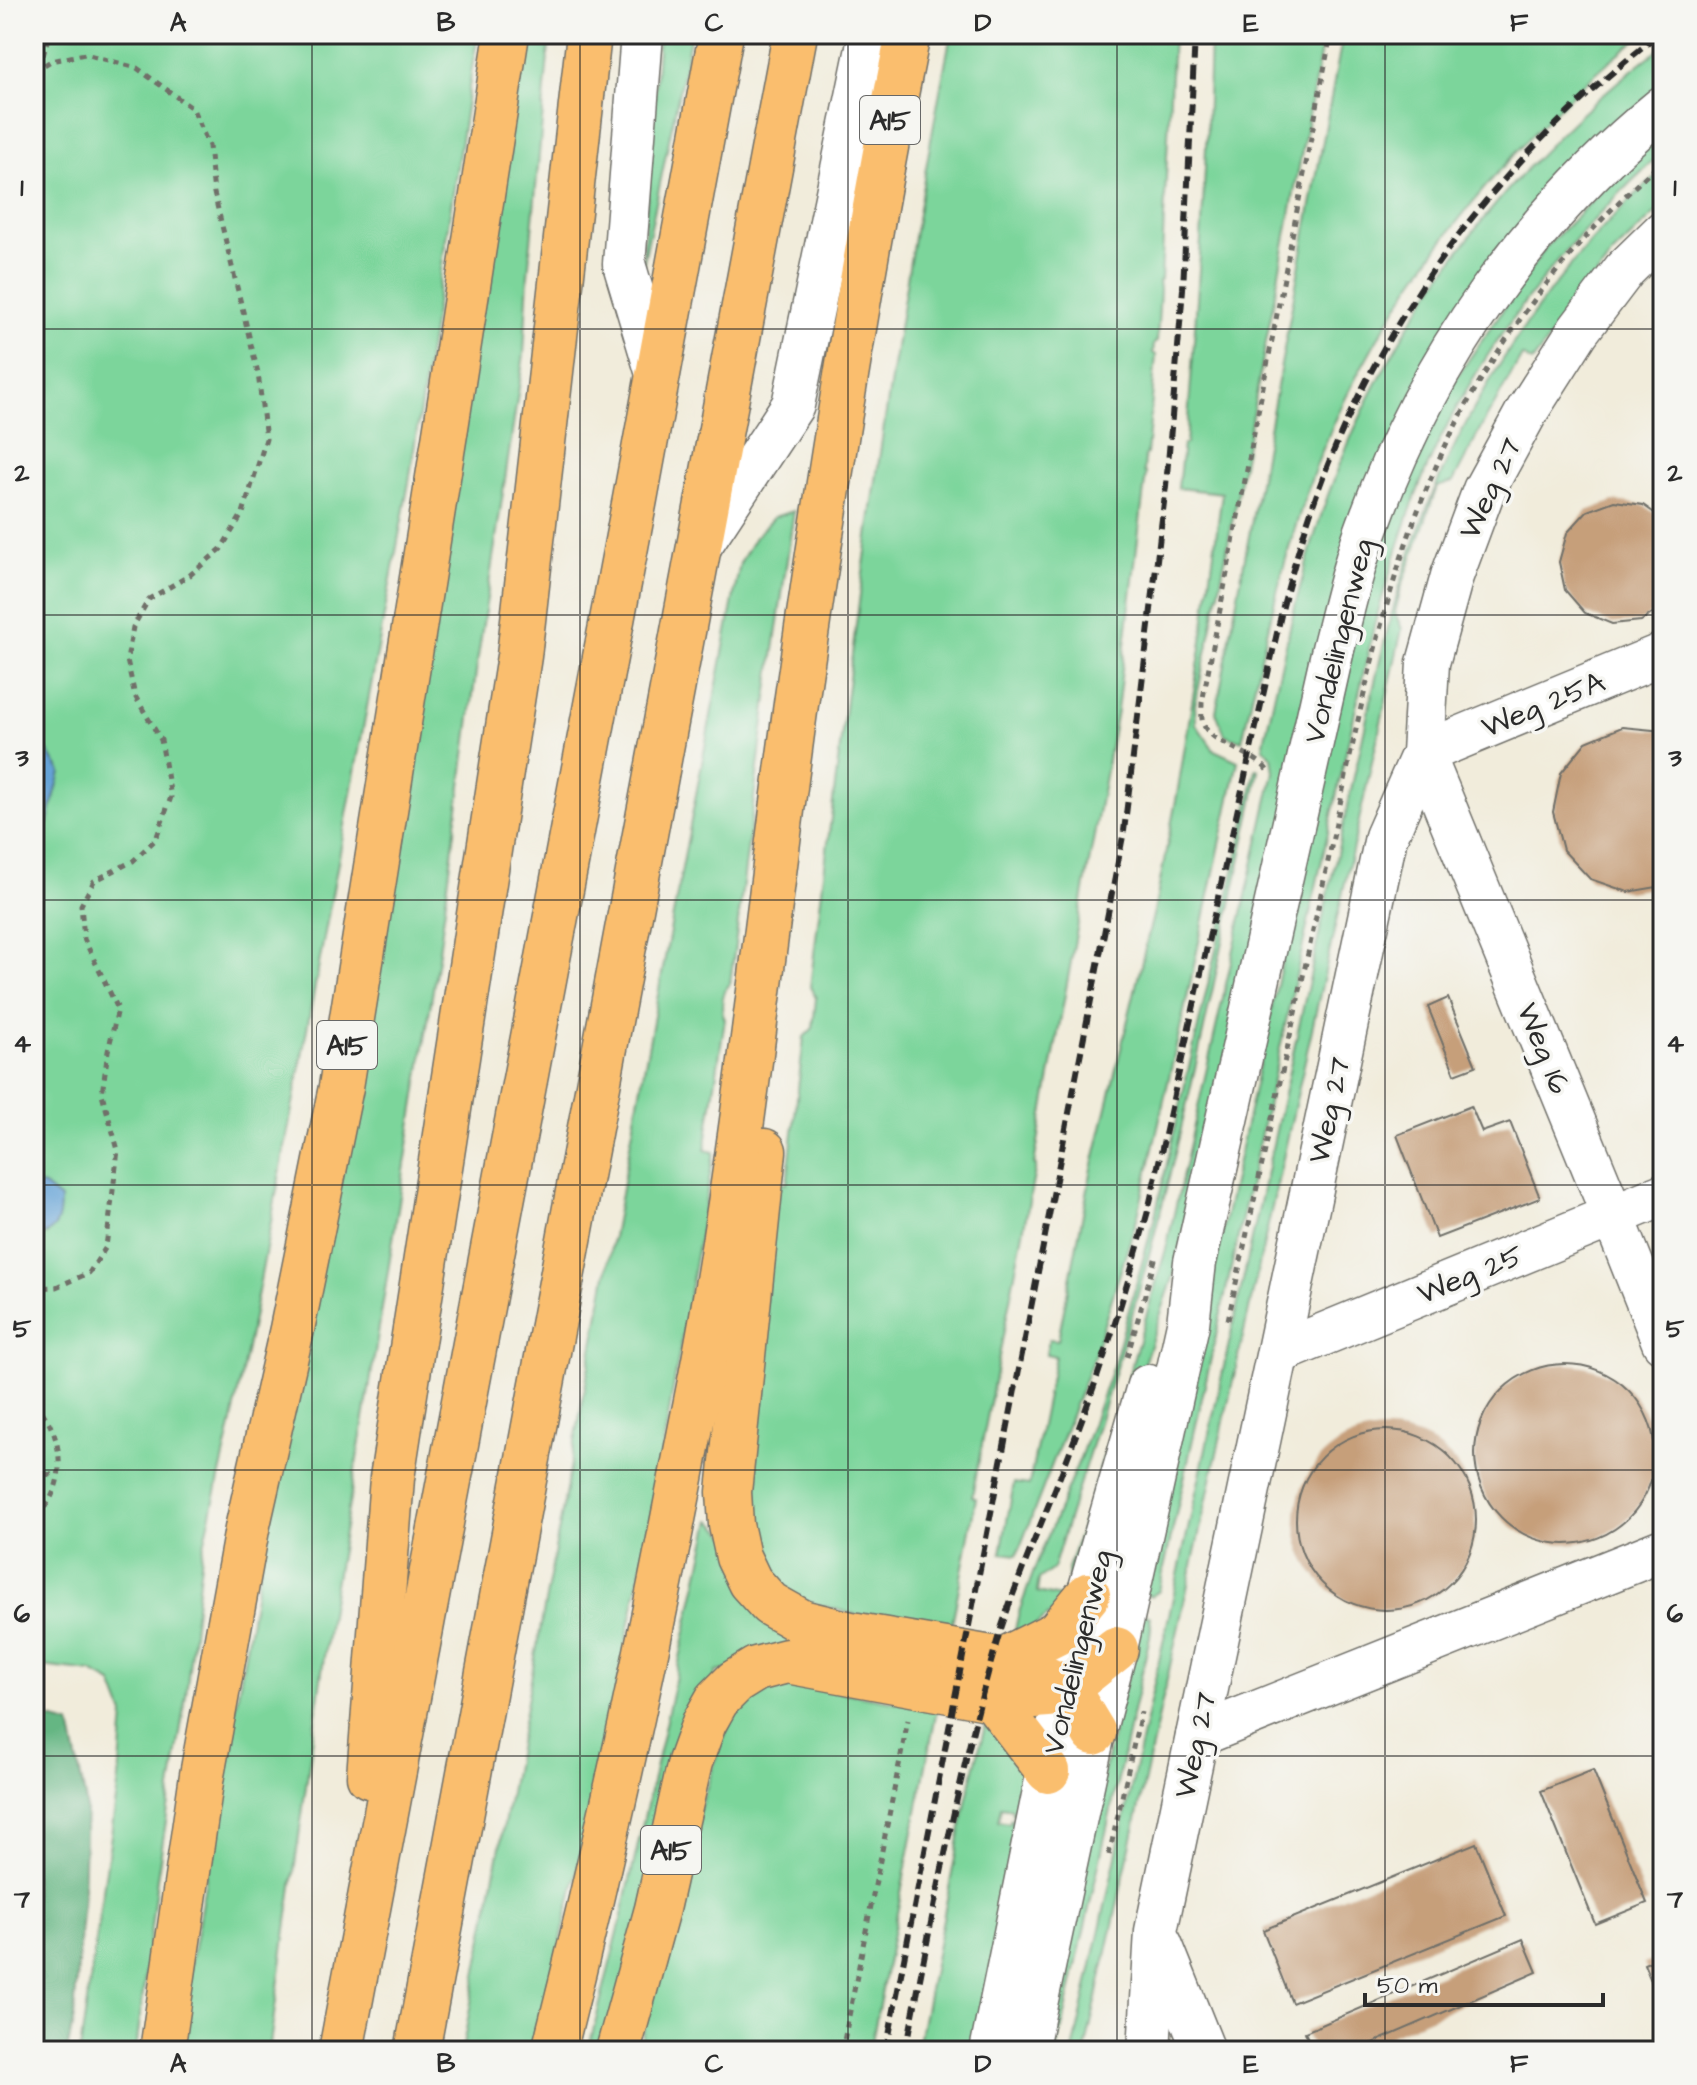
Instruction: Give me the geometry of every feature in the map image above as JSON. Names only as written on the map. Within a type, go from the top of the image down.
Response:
[{"type":"highway","name":"A15","points":[[162,2051],[202,1775],[247,1529],[292,1329],[341,1087],[507,34]]},
{"type":"highway","points":[[352,1994],[392,1478],[519,656],[589,34]]},
{"type":"highway","points":[[341,2051],[721,34]]},
{"type":"highway","points":[[417,2051],[795,34]]},
{"type":"highway","name":"A15","points":[[908,34],[874,205],[839,415],[796,706],[757,1014],[729,1492],[731,1525],[738,1557],[750,1582],[770,1604],[802,1622],[851,1634],[1048,1695],[1067,1688],[1116,1649]]},
{"type":"highway","name":"A15","points":[[554,2051],[653,1623],[712,1317],[750,1157]]},
{"type":"highway","points":[[1048,1771],[998,1679],[1057,1633],[1088,1595]]},
{"type":"highway","name":"A15","points":[[618,2051],[657,1909],[690,1762],[704,1723],[717,1700],[735,1682],[756,1669],[787,1661],[915,1684],[998,1679]]},
{"type":"highway","points":[[1067,1688],[1094,1733]]},
{"type":"street","points":[[642,34],[624,264],[658,377]]},
{"type":"street","points":[[700,546],[793,405],[870,34]]},
{"type":"street","name":"Vondelingenweg","points":[[991,2051],[1048,1771],[1088,1595],[1166,1321],[1176,1256],[1357,556],[1384,483],[1408,431],[1444,362],[1475,314],[1520,252],[1591,172],[1663,107]]},
{"type":"street","name":"Weg 27","points":[[1149,2051],[1156,1931],[1386,837],[1423,753],[1428,663],[1452,576],[1484,490],[1527,411],[1578,331],[1625,269],[1663,232]]},
{"type":"street","name":"Weg 25A","points":[[1423,753],[1663,654]]},
{"type":"street","name":"Weg 16","points":[[1423,753],[1663,1342]]},
{"type":"street","name":"Weg 25","points":[[1278,1353],[1663,1195]]},
{"type":"street","name":"Vondelingenweg","points":[[1026,2051],[1094,1733],[1116,1649],[1188,1324],[1176,1256]]},
{"type":"street","points":[[1197,1736],[1663,1550]]},
{"type":"street","points":[[1156,1931],[1204,2051]]},
{"type":"path","points":[[37,69],[49,34]]},
{"type":"path","points":[[1267,777],[1267,768],[1260,762],[1211,735],[1203,723],[1202,703],[1331,34]]},
{"type":"path","points":[[34,1288],[56,1287],[89,1273],[106,1247],[118,1150],[102,1094],[118,1009],[84,939],[81,905],[94,881],[133,861],[156,839],[171,797],[161,740],[135,696],[127,660],[133,627],[149,599],[190,575],[221,549],[243,513],[266,439],[258,373],[214,193],[209,146],[193,109],[137,68],[85,54],[51,61],[37,69]]},
{"type":"path","points":[[1124,1365],[1176,1256]]},
{"type":"path","points":[[34,1403],[45,1414],[55,1434],[60,1462],[55,1487],[41,1512],[34,1518]]},
{"type":"path","points":[[34,1472],[57,1476]]},
{"type":"path","points":[[842,2051],[915,1684]]},
{"type":"green space","points":[[34,34],[478,34],[409,482],[254,1313],[202,1553],[186,1695],[157,1878],[136,2051],[80,2051],[119,1779],[124,1715],[112,1683],[92,1672],[34,1665],[34,1240],[48,1234],[44,1187],[34,1184],[34,831],[47,824],[61,772],[34,730],[34,717],[47,671],[34,654]]},
{"type":"green space","points":[[526,34],[550,34],[528,275],[524,354],[478,657],[439,952],[331,1607],[269,2051],[176,2051]]},
{"type":"green space","points":[[659,34],[691,34],[642,270]]},
{"type":"green space","points":[[951,34],[1173,34],[1161,279],[1157,341],[1153,353],[1156,355],[1145,456],[1146,473],[1117,710],[1036,1165],[972,1496],[976,1498],[949,1640],[776,1593],[745,1522],[776,1183],[787,1184],[804,1037],[813,1028],[816,998],[810,987],[872,509],[908,271]]},
{"type":"green space","points":[[1210,34],[1324,34],[1195,705],[1196,724],[1214,750],[1238,761],[1138,1215],[1094,1356],[1017,1555],[1001,1553],[1014,1483],[1029,1485],[1055,1356],[1046,1354],[1049,1339],[1058,1340],[1091,1173],[1155,907],[1201,648],[1222,493],[1178,488],[1183,444],[1186,444],[1198,290]]},
{"type":"green space","points":[[1343,34],[1644,34],[1572,95],[1468,208],[1411,285],[1361,368],[1339,412],[1307,491],[1276,597],[1242,741],[1225,735],[1216,712]]},
{"type":"green space","points":[[1663,46],[1663,84],[1645,99],[1439,337],[1176,1269],[1070,1581],[1068,1569],[1166,1249],[1274,772],[1272,757],[1263,747],[1300,589],[1328,495],[1355,429],[1386,366],[1462,246],[1507,191],[1556,139],[1608,90]]},
{"type":"green space","points":[[1663,129],[1663,152],[1558,260],[1497,340],[1446,427],[1411,509],[1375,622],[1159,1591],[1152,1596],[1142,1595],[1358,618],[1388,522],[1450,387],[1546,247]]},
{"type":"green space","points":[[1663,170],[1663,206],[1612,255],[1532,362],[1522,356],[1453,482],[1437,487],[1400,592],[1395,613],[1402,629],[1085,2051],[1073,2051],[1372,697],[1400,585],[1429,504],[1452,450],[1511,347],[1582,252],[1621,209]]},
{"type":"green space","points":[[794,511],[730,984],[723,1001],[725,1019],[705,1150],[714,1152],[646,1545],[588,1824],[535,2051],[462,2051],[740,563],[755,537],[774,517]]},
{"type":"green space","points":[[1256,769],[1259,770],[1253,801],[1208,1011],[1146,1265],[1053,1569],[1039,1579],[1037,1592],[1070,1599],[1012,1643],[1019,1612],[1036,1565],[1080,1458],[1114,1363],[1154,1220]]},
{"type":"green space","points":[[711,1520],[844,1645],[716,1672],[607,2051],[588,2051],[621,1920]]},
{"type":"green space","points":[[1142,1613],[1150,1617],[1150,1636],[1057,2051],[1037,2051]]},
{"type":"green space","points":[[773,1685],[799,1685],[937,1709],[870,2051],[639,2051],[683,1861],[719,1749],[737,1706],[756,1692]]},
{"type":"green space","points":[[34,1715],[70,1724],[86,1803],[74,2017],[67,2051],[34,2051]]},
{"type":"green space","points":[[985,1726],[995,1732],[1023,1773],[1028,1817],[1012,1814],[1013,1809],[1001,1807],[998,1821],[1009,1823],[1011,1819],[1027,1822],[980,2051],[917,2051],[967,1797]]},
{"type":"water","points":[[34,730],[61,772],[47,824],[34,831]]},
{"type":"water","points":[[34,1184],[44,1186],[60,1199],[56,1225],[34,1240]]},
{"type":"building","points":[[1614,501],[1643,505],[1663,519],[1663,606],[1641,621],[1612,624],[1585,613],[1565,590],[1559,562],[1567,533],[1587,511]]},
{"type":"building","points":[[1622,727],[1663,731],[1663,886],[1628,892],[1590,879],[1563,850],[1553,812],[1561,773],[1586,742]]},
{"type":"building","points":[[1448,998],[1476,1066],[1455,1074],[1428,1007]]},
{"type":"building","points":[[1471,1106],[1482,1132],[1510,1122],[1540,1198],[1437,1238],[1397,1135]]},
{"type":"building","points":[[1565,1364],[1599,1371],[1629,1390],[1648,1420],[1655,1454],[1648,1488],[1629,1518],[1599,1537],[1565,1544],[1531,1537],[1501,1518],[1482,1488],[1475,1454],[1482,1420],[1501,1390],[1531,1371]]},
{"type":"building","points":[[1386,1430],[1420,1437],[1436,1445],[1449,1457],[1461,1470],[1469,1486],[1476,1520],[1469,1554],[1461,1570],[1449,1583],[1436,1595],[1420,1603],[1386,1610],[1352,1603],[1336,1595],[1323,1583],[1311,1570],[1303,1554],[1296,1520],[1303,1486],[1311,1470],[1323,1457],[1336,1445],[1352,1437]]},
{"type":"building","points":[[1593,1770],[1647,1903],[1595,1924],[1541,1791]]},
{"type":"building","points":[[1476,1843],[1506,1916],[1292,2003],[1263,1930]]},
{"type":"building","points":[[1523,1939],[1537,1972],[1354,2051],[1313,2051],[1305,2032]]},
{"type":"building","points":[[1663,1956],[1663,2009],[1644,1964]]},
{"type":"railway","points":[[886,2051],[1124,831],[1166,486],[1183,289],[1195,34]]},
{"type":"railway","points":[[906,2051],[958,1792],[998,1638],[1096,1380],[1148,1211],[1283,606],[1322,480],[1357,399],[1389,339],[1466,226],[1510,173],[1557,124],[1607,77],[1660,34]]}]
